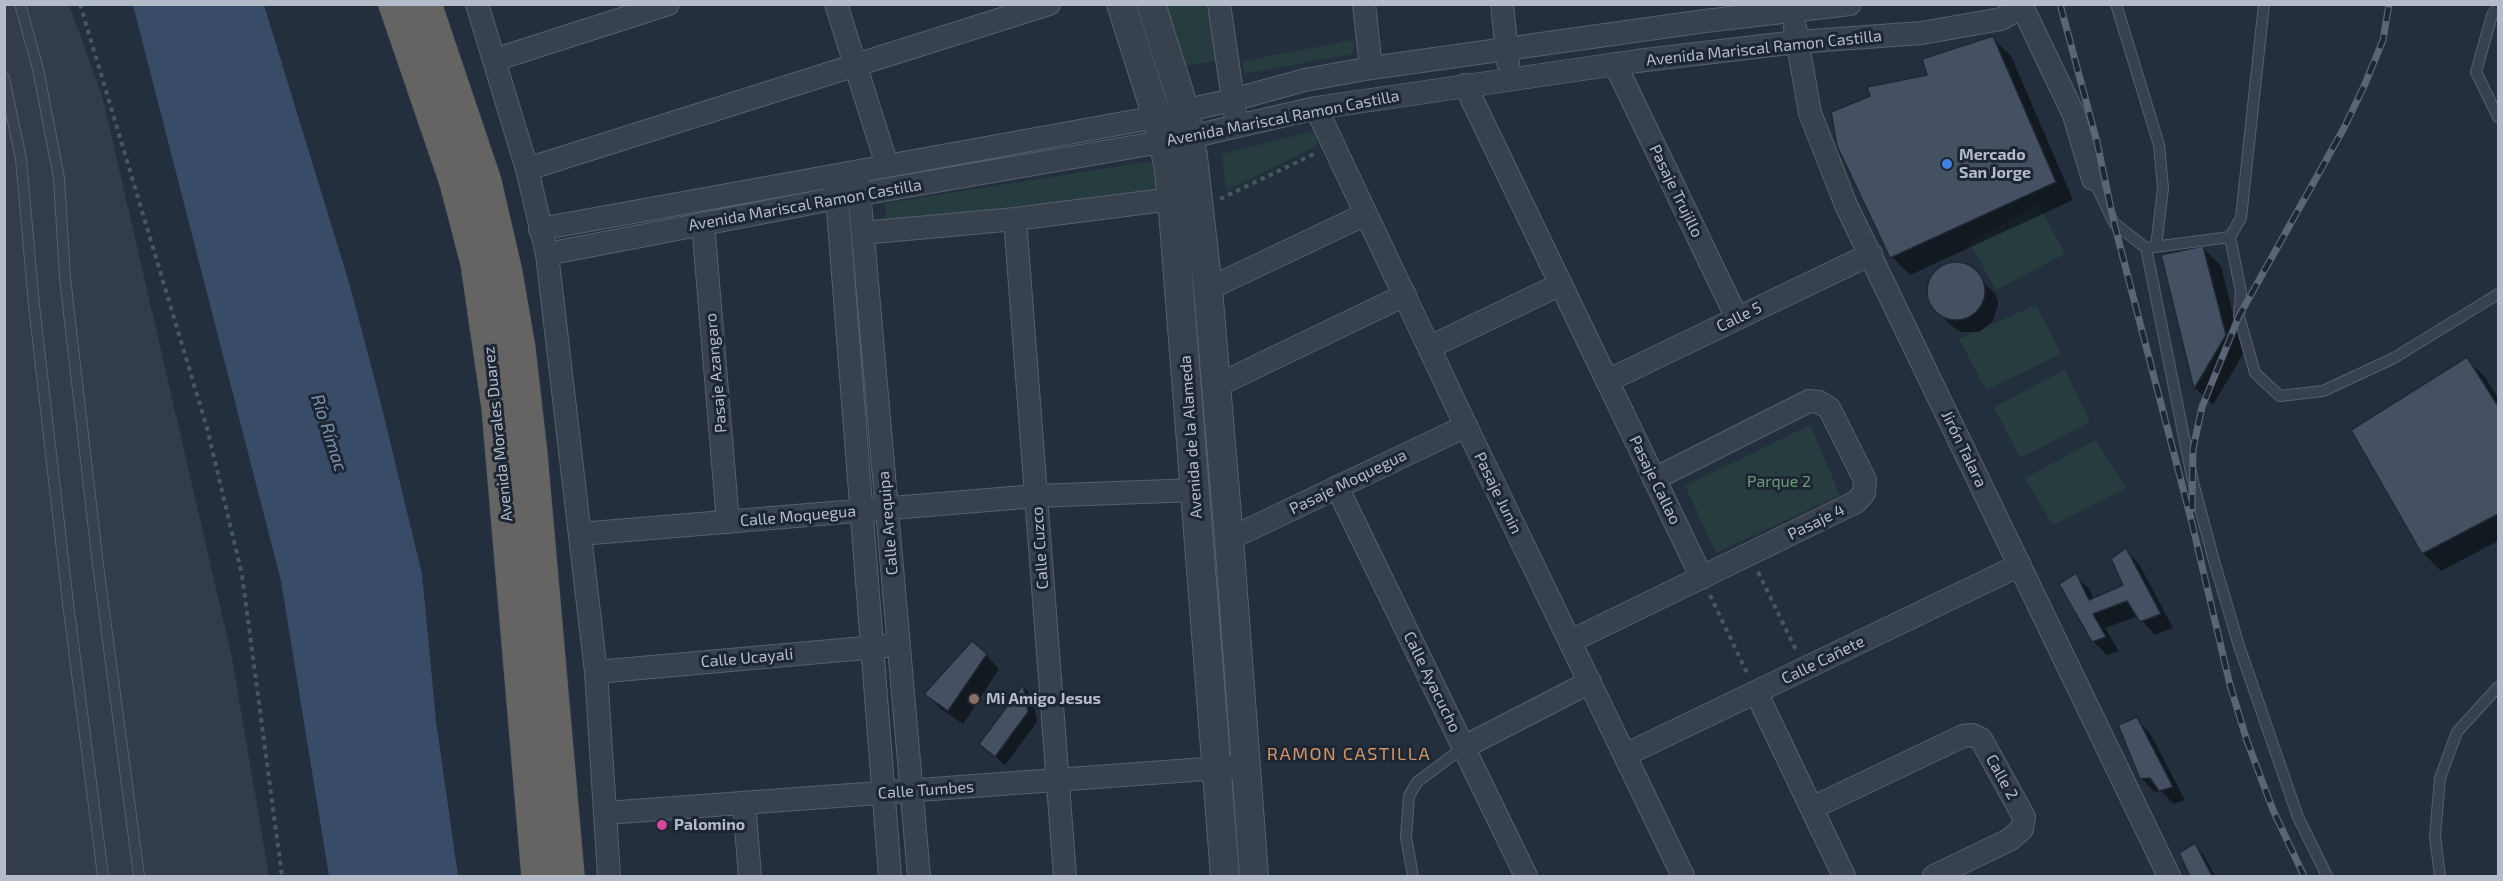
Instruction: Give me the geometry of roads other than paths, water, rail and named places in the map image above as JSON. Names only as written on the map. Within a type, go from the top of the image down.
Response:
[{"type":"highway","name":"Avenida Morales Duarez","points":[[395,4],[456,182],[477,263],[498,407],[538,876]]},
{"type":"highway","name":"Avenida Morales Duarez","points":[[425,4],[485,182],[506,273],[519,349],[531,455],[568,876]]},
{"type":"street","points":[[477,4],[527,169],[547,254],[596,672],[609,876]]},
{"type":"street","points":[[494,60],[602,14],[668,4]]},
{"type":"street","points":[[836,4],[887,165]]},
{"type":"street","points":[[527,169],[1049,4]]},
{"type":"street","name":"Avenida de la Alameda","points":[[1121,4],[1174,126],[1172,199],[1225,876]]},
{"type":"street","name":"Avenida de la Alameda","points":[[1151,4],[1208,289],[1254,876]]},
{"type":"street","points":[[1219,4],[1232,100],[1238,127]]},
{"type":"street","points":[[1364,4],[1371,68]]},
{"type":"street","points":[[1502,4],[1510,78]]},
{"type":"street","name":"Avenida Mariscal Ramon Castilla","points":[[547,254],[849,196],[1174,126],[1232,100],[1305,80],[1371,68],[1792,7],[1850,4]]},
{"type":"street","points":[[2022,6],[2074,115],[2093,179]]},
{"type":"street","name":"Avenida Mariscal Ramon Castilla","points":[[540,229],[887,165],[1174,126],[1238,127],[1316,108],[1465,84],[1615,64],[1797,42],[1922,33],[2001,19],[2022,6]]},
{"type":"street","name":"Jirón Talara","points":[[1792,7],[1810,113],[1846,205],[2169,876]]},
{"type":"street","name":"Pasaje Trujillo","points":[[1615,64],[1737,318]]},
{"type":"street","name":"Pasaje Callao","points":[[1465,84],[1702,578]]},
{"type":"street","name":"Pasaje Junin","points":[[1316,108],[1683,876]]},
{"type":"street","name":"Calle Arequipa","points":[[847,172],[862,511],[891,876]]},
{"type":"street","name":"Calle Arequipa","points":[[849,196],[863,233],[919,876]]},
{"type":"street","points":[[863,233],[1015,219],[1172,199]]},
{"type":"street","points":[[1208,289],[1366,213]]},
{"type":"street","name":"Calle Cuzco","points":[[1015,219],[1065,876]]},
{"type":"street","name":"Pasaje Azangaro","points":[[703,223],[728,522]]},
{"type":"street","name":"Calle 5","points":[[1607,381],[1871,254]]},
{"type":"street","points":[[1430,347],[1561,284]]},
{"type":"street","points":[[1216,386],[1405,295]]},
{"type":"street","name":"Pasaje 4","points":[[1570,641],[1856,502],[1864,493],[1864,480],[1829,408],[1819,402],[1809,401],[1654,479]]},
{"type":"street","name":"Pasaje Moquegua","points":[[1229,539],[1466,426]]},
{"type":"street","name":"Calle Ayacucho","points":[[1337,488],[1526,876]]},
{"type":"street","name":"Calle Moquegua","points":[[580,534],[1036,496],[1195,490]]},
{"type":"street","name":"Calle Cañete","points":[[1625,755],[2020,566]]},
{"type":"street","name":"Calle Ucayali","points":[[596,672],[899,645]]},
{"type":"street","points":[[1464,747],[1590,682]]},
{"type":"street","points":[[1756,692],[1812,808],[1835,873]]},
{"type":"street","name":"Calle 2","points":[[1812,808],[1963,736],[1972,735],[1981,739],[2024,817],[2022,830],[2009,840],[1934,876]]},
{"type":"street","name":"Calle Tumbes","points":[[606,813],[1246,766]]},
{"type":"street","points":[[744,803],[750,876]]},
{"type":"lane","points":[[20,4],[38,69],[58,178],[65,278],[93,519],[139,876]]},
{"type":"lane","points":[[2116,4],[2159,145],[2163,189],[2151,247],[2193,482],[2239,646],[2298,817],[2327,876]]},
{"type":"lane","points":[[2264,4],[2241,218],[2230,237],[2241,292],[2239,316],[2255,373],[2280,396],[2323,391],[2394,358],[2499,294]]},
{"type":"lane","points":[[2499,7],[2492,15],[2476,72],[2499,117]]},
{"type":"lane","points":[[4,78],[21,159],[34,305],[68,603],[103,876]]},
{"type":"lane","points":[[2093,179],[2114,223],[2151,247],[2230,237]]},
{"type":"lane","points":[[2440,876],[2435,836],[2440,778],[2457,732],[2499,687]]},
{"type":"lane","points":[[1413,876],[1406,837],[1409,796],[1417,782],[1464,747]]},
{"type":"water","name":"Río Rímac","points":[[133,5],[264,5],[350,286],[422,574],[436,721],[458,876],[329,876],[281,581]]},
{"type":"railway","points":[[2060,4],[2097,142],[2114,223],[2192,523],[2230,685],[2247,741],[2273,810],[2304,876]]},
{"type":"railway","points":[[2192,509],[2193,449],[2202,407],[2239,316],[2344,128],[2365,84],[2383,40],[2389,4]]},
{"type":"place","name":"Mercado San Jorge","points":[[1947,164]]},
{"type":"place","name":"Mi Amigo Jesus","points":[[974,699]]},
{"type":"place","name":"Palomino","points":[[662,825]]},
{"type":"district","name":"RAMON CASTILLA","points":[[1349,754]]},
{"type":"park label","name":"Parque 2","points":[[1779,482]]}]
